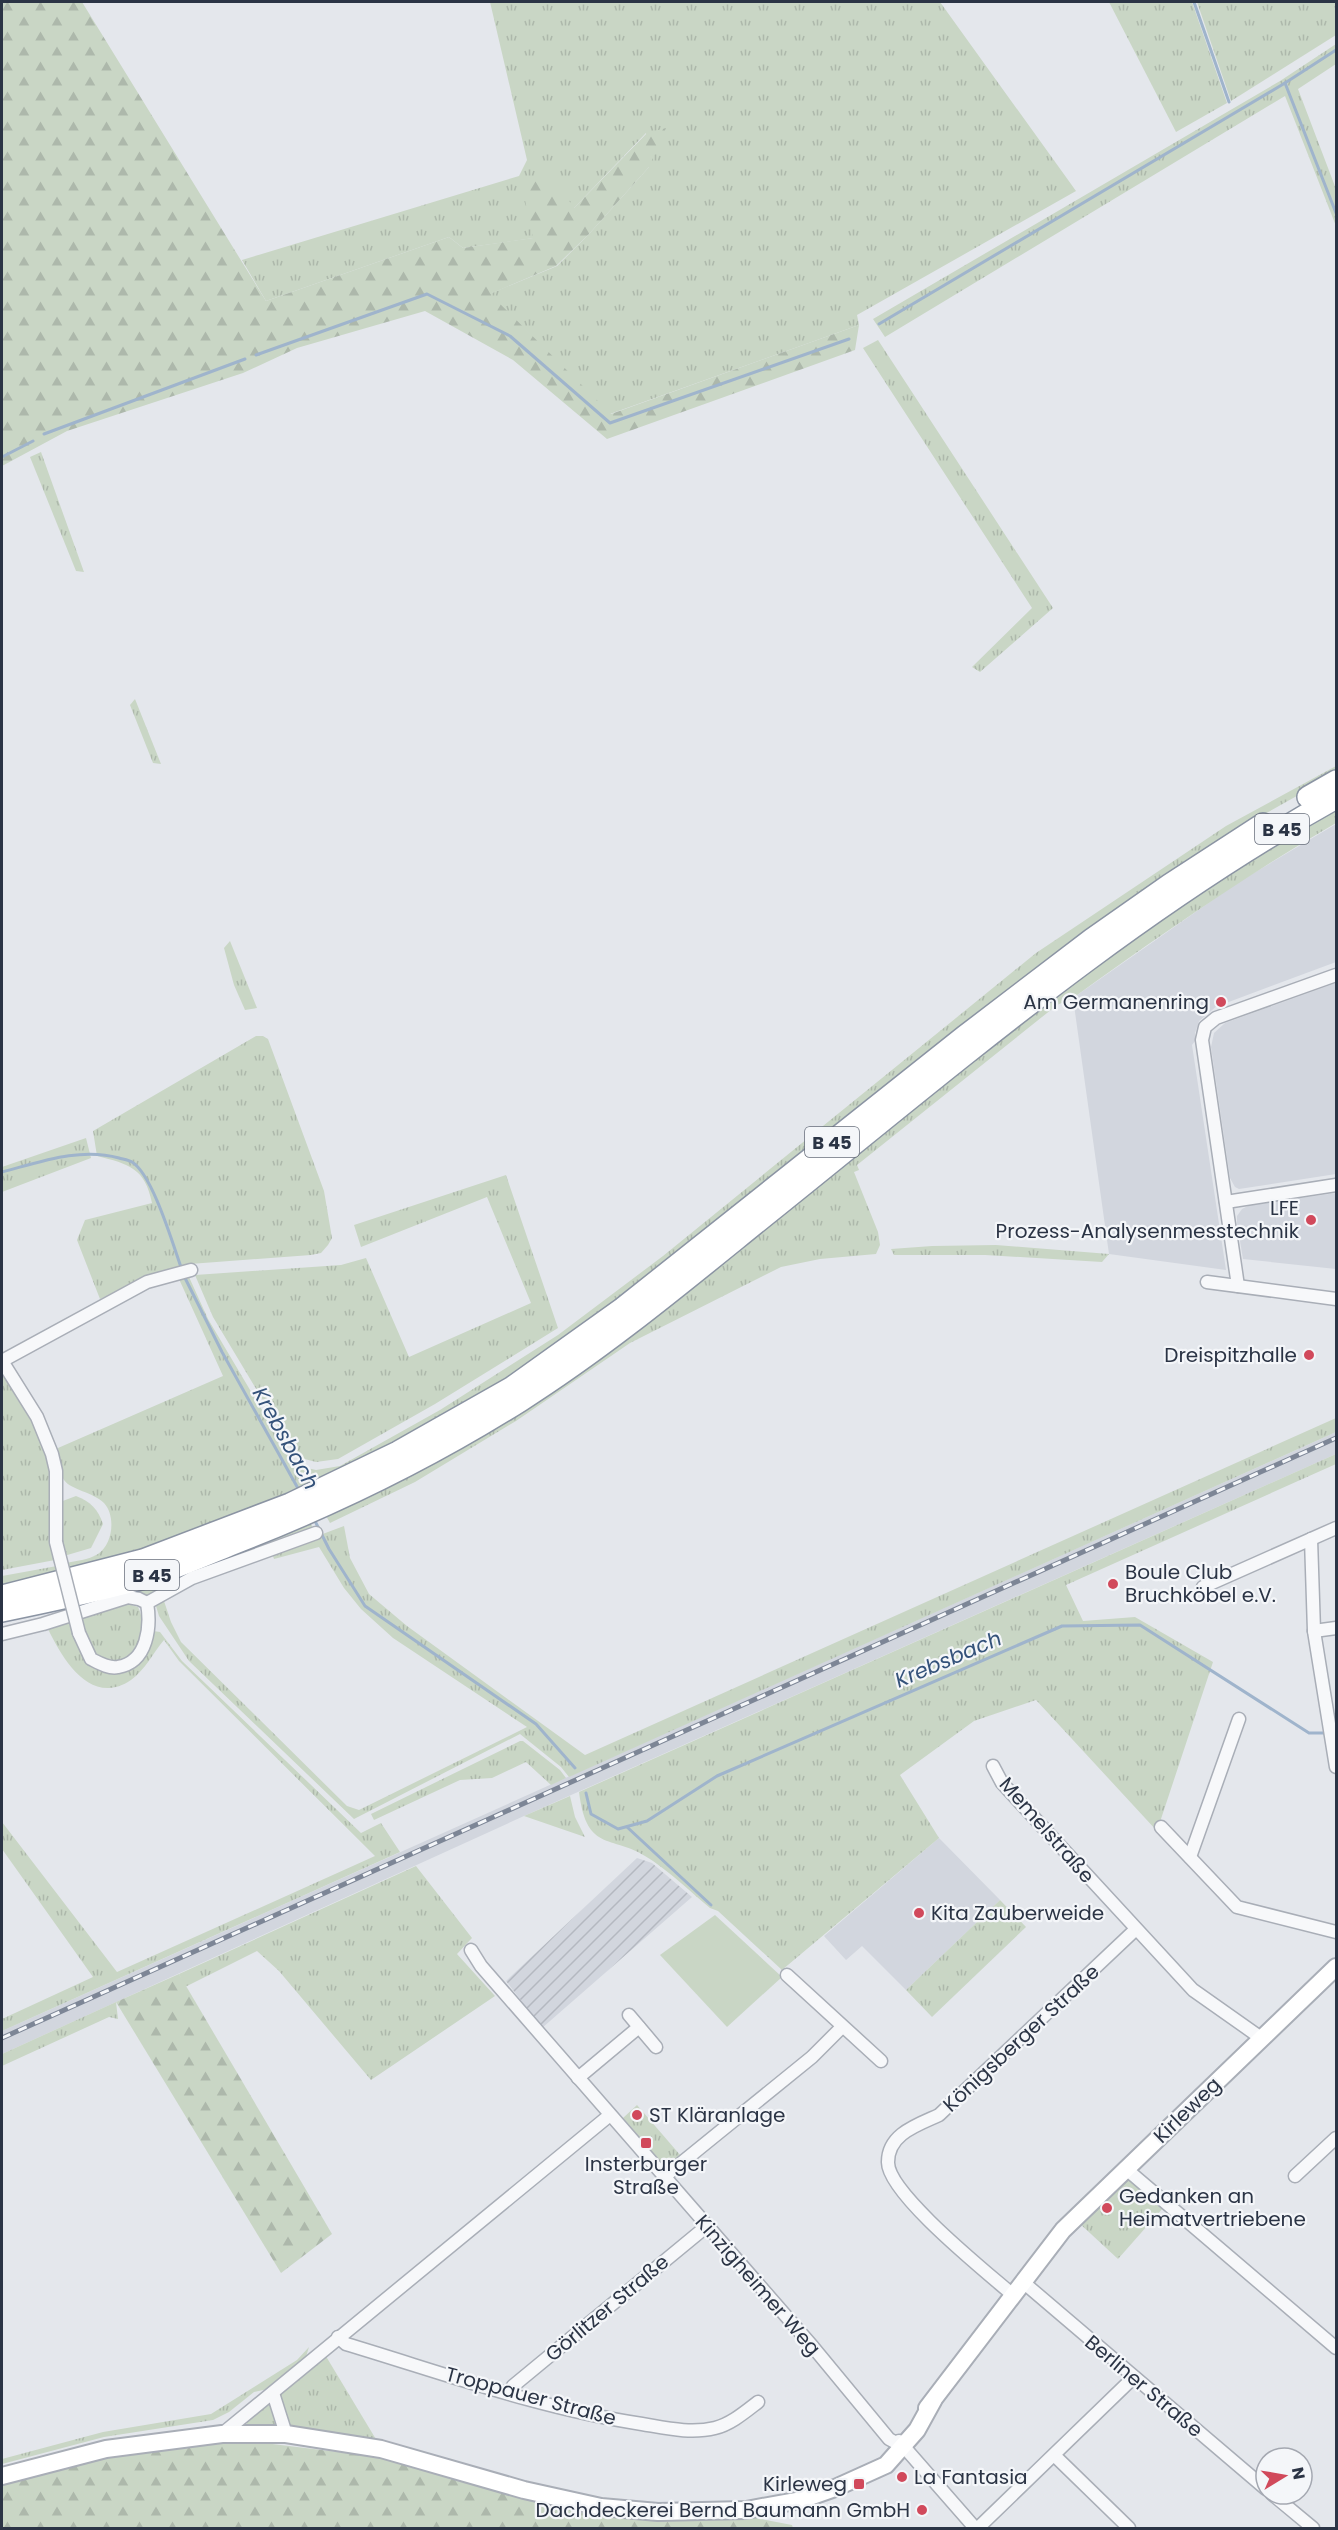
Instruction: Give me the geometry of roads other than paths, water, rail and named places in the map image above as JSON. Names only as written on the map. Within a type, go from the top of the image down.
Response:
[{"type":"highway","name":"B 45","points":[[324,1498],[389,1457],[511,1388],[573,1345],[672,1271],[965,1036],[1092,939],[1216,853],[1336,781]]},
{"type":"highway","name":"B 45","points":[[2,1611],[78,1595],[151,1576],[324,1498],[392,1474],[478,1426],[580,1360],[679,1285],[1044,993],[1178,897],[1277,832],[1336,798]]},
{"type":"highway","name":"B 45","points":[[2,1596],[143,1560],[294,1512]]},
{"type":"street","points":[[1238,1286],[1202,1040],[1205,1027],[1216,1018],[1336,975]]},
{"type":"street","points":[[1226,1202],[1336,1185]]},
{"type":"street","points":[[147,1603],[150,1621],[145,1644],[131,1661],[118,1668],[105,1666],[91,1659],[79,1633],[56,1542],[56,1471],[52,1454],[37,1417],[2,1361],[147,1282],[191,1270]]},
{"type":"street","points":[[1207,1282],[1336,1299]]},
{"type":"street","points":[[1203,1587],[1336,1527]]},
{"type":"street","points":[[2,1634],[44,1624],[128,1597],[147,1603],[192,1578],[316,1533]]},
{"type":"street","points":[[1311,1539],[1314,1631],[1336,1767]]},
{"type":"street","points":[[1314,1631],[1336,1628]]},
{"type":"street","points":[[1190,1857],[1239,1719]]},
{"type":"street","name":"Memelstraße","points":[[993,1766],[1002,1783],[1135,1930],[1193,1990],[1261,2038]]},
{"type":"street","points":[[1161,1827],[1237,1907],[1336,1932]]},
{"type":"street","name":"Königsberger Straße","points":[[1018,2289],[949,2242],[892,2178],[888,2163],[890,2150],[906,2130],[939,2115],[1135,1930]]},
{"type":"street","name":"Kinzigheimer Weg","points":[[471,1950],[481,1966],[866,2410],[889,2426],[902,2446],[977,2529]]},
{"type":"street","name":"Kirleweg","points":[[2,2476],[106,2449],[222,2434],[286,2434],[381,2449],[524,2490],[601,2507],[658,2512],[714,2512],[762,2508],[801,2500],[836,2488],[886,2465],[902,2446],[911,2424],[933,2401],[1063,2230],[1336,1966]]},
{"type":"street","points":[[787,1975],[880,2061]]},
{"type":"street","points":[[629,2015],[656,2048]]},
{"type":"street","points":[[578,2078],[639,2027]]},
{"type":"street","points":[[664,2177],[812,2057],[842,2027]]},
{"type":"street","points":[[222,2434],[610,2115]]},
{"type":"street","points":[[1295,2176],[1336,2138]]},
{"type":"street","points":[[1125,2168],[1336,2348]]},
{"type":"street","name":"Görlitzer Straße","points":[[510,2393],[513,2386],[707,2226]]},
{"type":"street","name":"Berliner Straße","points":[[1018,2289],[1134,2377],[1254,2479]]},
{"type":"street","name":"Troppauer Straße","points":[[338,2337],[346,2344],[571,2411],[687,2431],[716,2428],[735,2419],[758,2402]]},
{"type":"street","points":[[977,2529],[1055,2456],[1134,2377]]},
{"type":"street","points":[[273,2393],[286,2434]]},
{"type":"street","points":[[1055,2456],[1129,2529]]},
{"type":"street","points":[[1286,2506],[1313,2529]]},
{"type":"waterway","points":[[1194,2],[1229,102]]},
{"type":"waterway","points":[[879,324],[1285,83],[1336,50]]},
{"type":"waterway","points":[[1285,83],[1336,213]]},
{"type":"waterway","points":[[256,355],[427,294],[510,336],[610,423],[849,339]]},
{"type":"waterway","points":[[44,434],[245,359]]},
{"type":"waterway","points":[[2,457],[33,441]]},
{"type":"waterway","name":"Krebsbach","points":[[2,1172],[45,1160],[75,1155],[104,1155],[132,1162],[140,1169],[155,1195],[182,1270]]},
{"type":"waterway","name":"Krebsbach","points":[[184,1276],[222,1352],[300,1492]]},
{"type":"waterway","name":"Krebsbach","points":[[314,1519],[329,1549],[365,1606],[536,1724],[575,1768]]},
{"type":"waterway","name":"Krebsbach","points":[[586,1793],[591,1814],[618,1829],[647,1821],[717,1776],[1062,1626],[1140,1625],[1309,1733],[1327,1733]]},
{"type":"waterway","points":[[627,1827],[711,1905]]},
{"type":"railway","points":[[2,2038],[1336,1438]]},
{"type":"place","name":"Am Germanenring","points":[[1221,1002]]},
{"type":"place","name":"LFE Prozess-Analysenmesstechnik","points":[[1311,1220]]},
{"type":"place","name":"Dreispitzhalle","points":[[1309,1355]]},
{"type":"place","name":"Boule Club Bruchköbel e.V.","points":[[1113,1584]]},
{"type":"place","name":"Kita Zauberweide","points":[[919,1913]]},
{"type":"place","name":"ST Kläranlage","points":[[637,2115]]},
{"type":"place","name":"Insterburger Straße","points":[[646,2143]]},
{"type":"place","name":"Gedanken an Heimatvertriebene","points":[[1107,2208]]},
{"type":"place","name":"La Fantasia","points":[[902,2477]]},
{"type":"place","name":"Kirleweg","points":[[859,2484]]},
{"type":"place","name":"Dachdeckerei Bernd Baumann GmbH","points":[[922,2510]]}]
